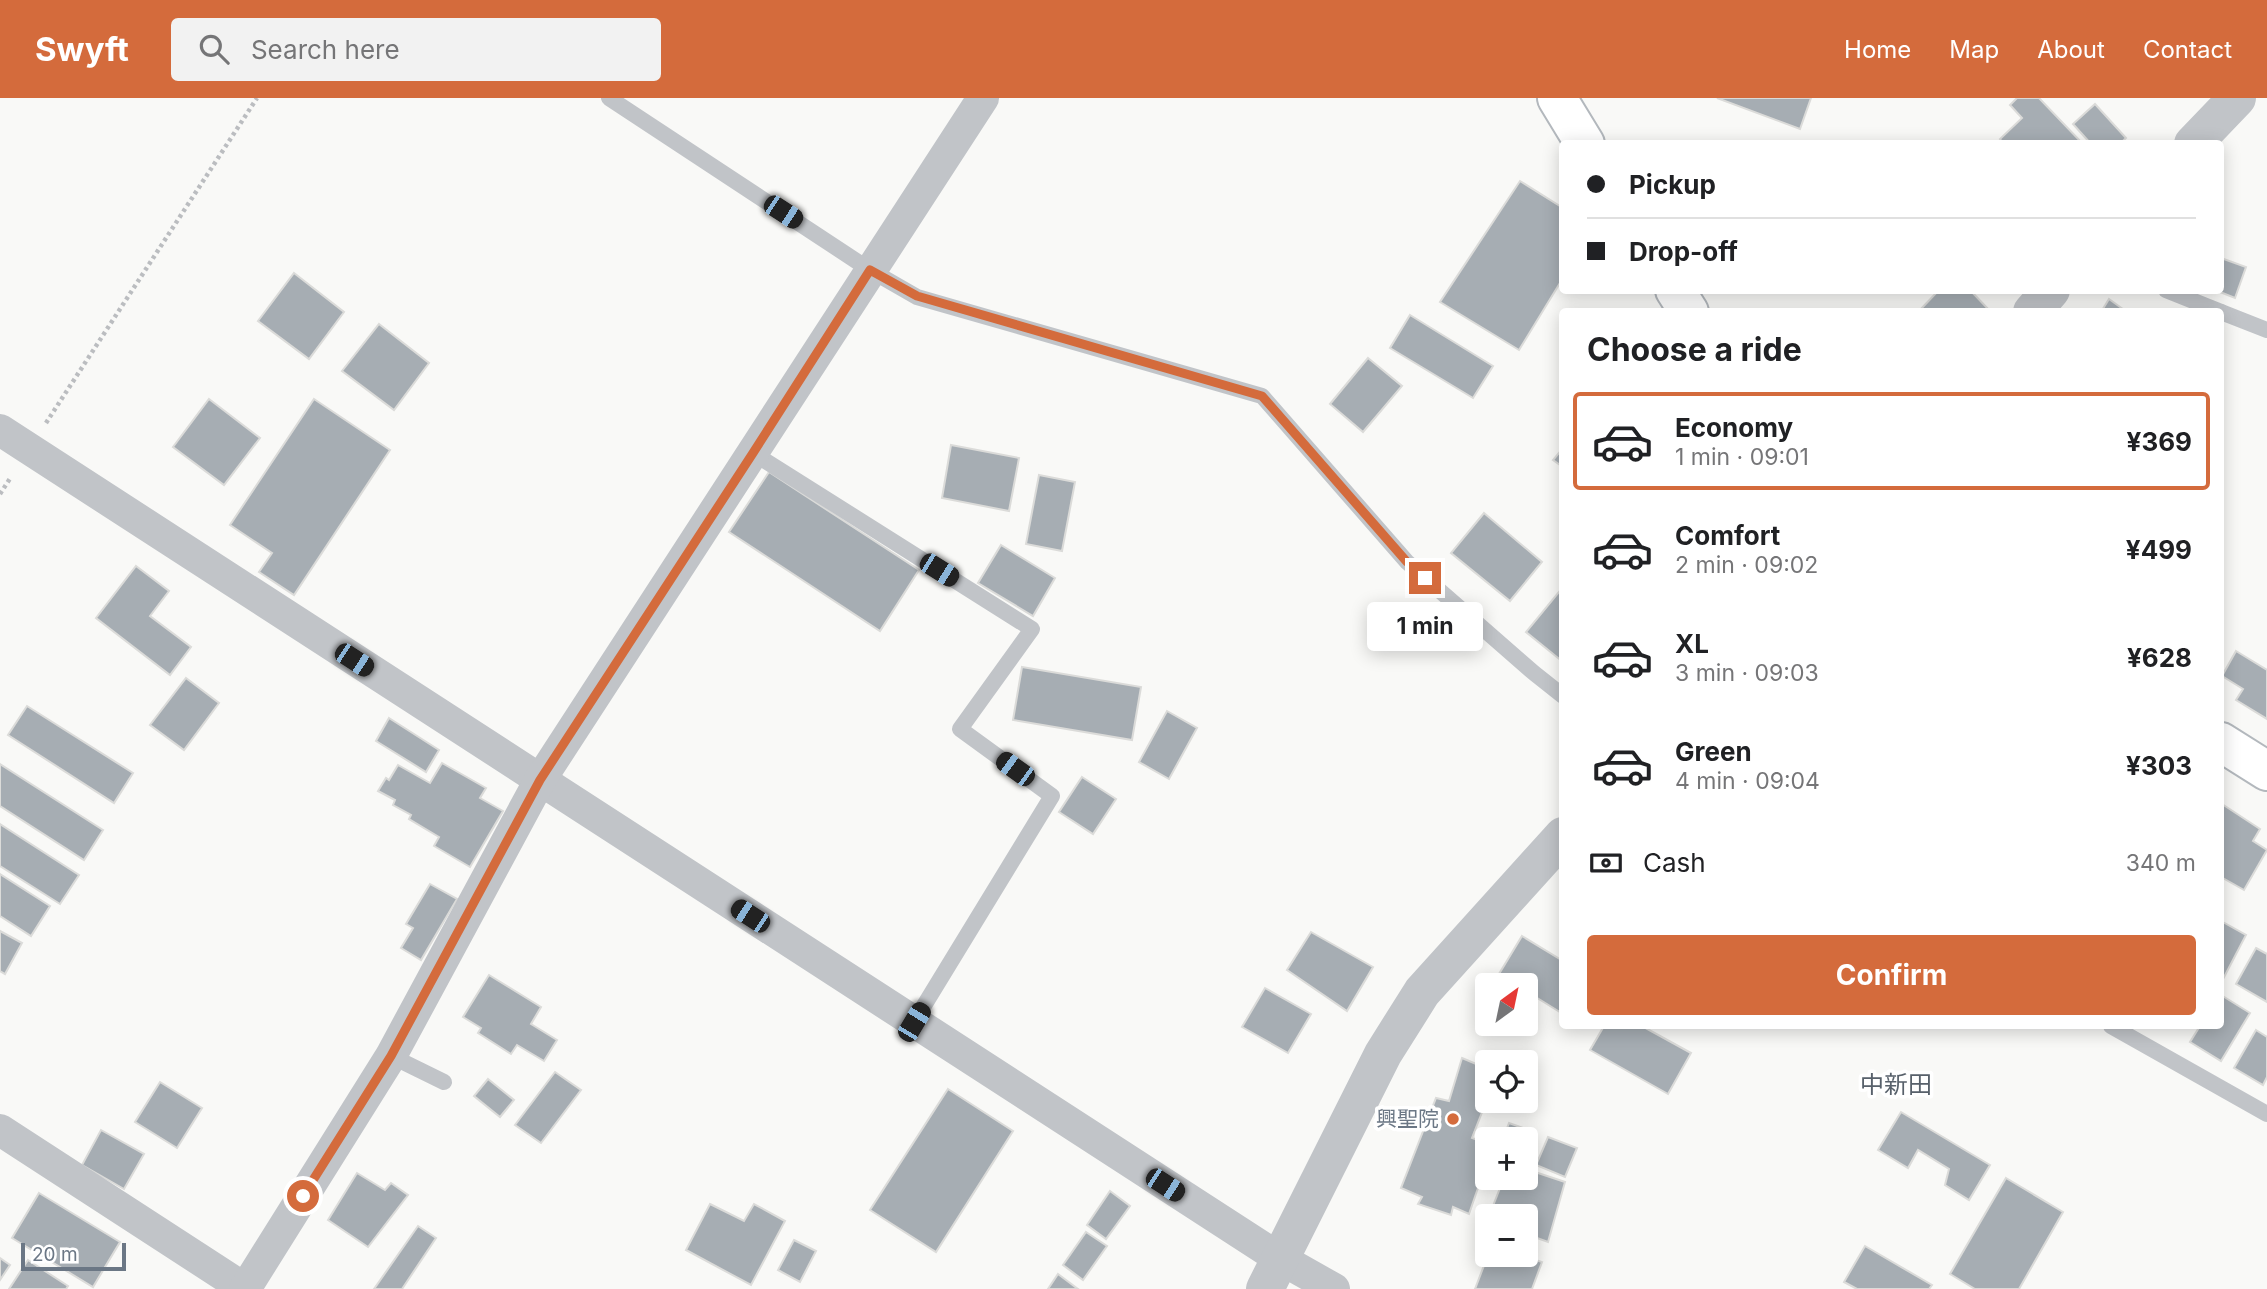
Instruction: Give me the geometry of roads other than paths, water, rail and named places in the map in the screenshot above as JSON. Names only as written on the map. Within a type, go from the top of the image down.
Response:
[{"type":"main road","points":[[1557,98],[1583,140]]},
{"type":"main road","points":[[2224,744],[2267,771]]},
{"type":"street","points":[[0,1130],[245,1289],[391,1056],[540,780],[983,98]]},
{"type":"street","points":[[2197,140],[2237,98]]},
{"type":"street","points":[[2035,308],[2048,294]]},
{"type":"street","points":[[0,430],[914,1022],[1272,1274],[1334,1289]]},
{"type":"street","points":[[1272,1274],[1383,1054],[1422,992],[1559,840]]},
{"type":"lane","points":[[609,98],[870,270],[917,296],[1262,396],[1407,562],[1559,693]]},
{"type":"lane","points":[[2176,294],[2211,308]]},
{"type":"lane","points":[[2224,313],[2267,330]]},
{"type":"lane","points":[[753,453],[1032,629],[960,729],[1052,796],[914,1022]]},
{"type":"lane","points":[[2116,1029],[2267,1114]]},
{"type":"lane","points":[[391,1056],[444,1083]]},
{"type":"place","name":"興聖院","points":[[1453,1119]]},
{"type":"district","name":"中新田","points":[[1896,1085]]}]
